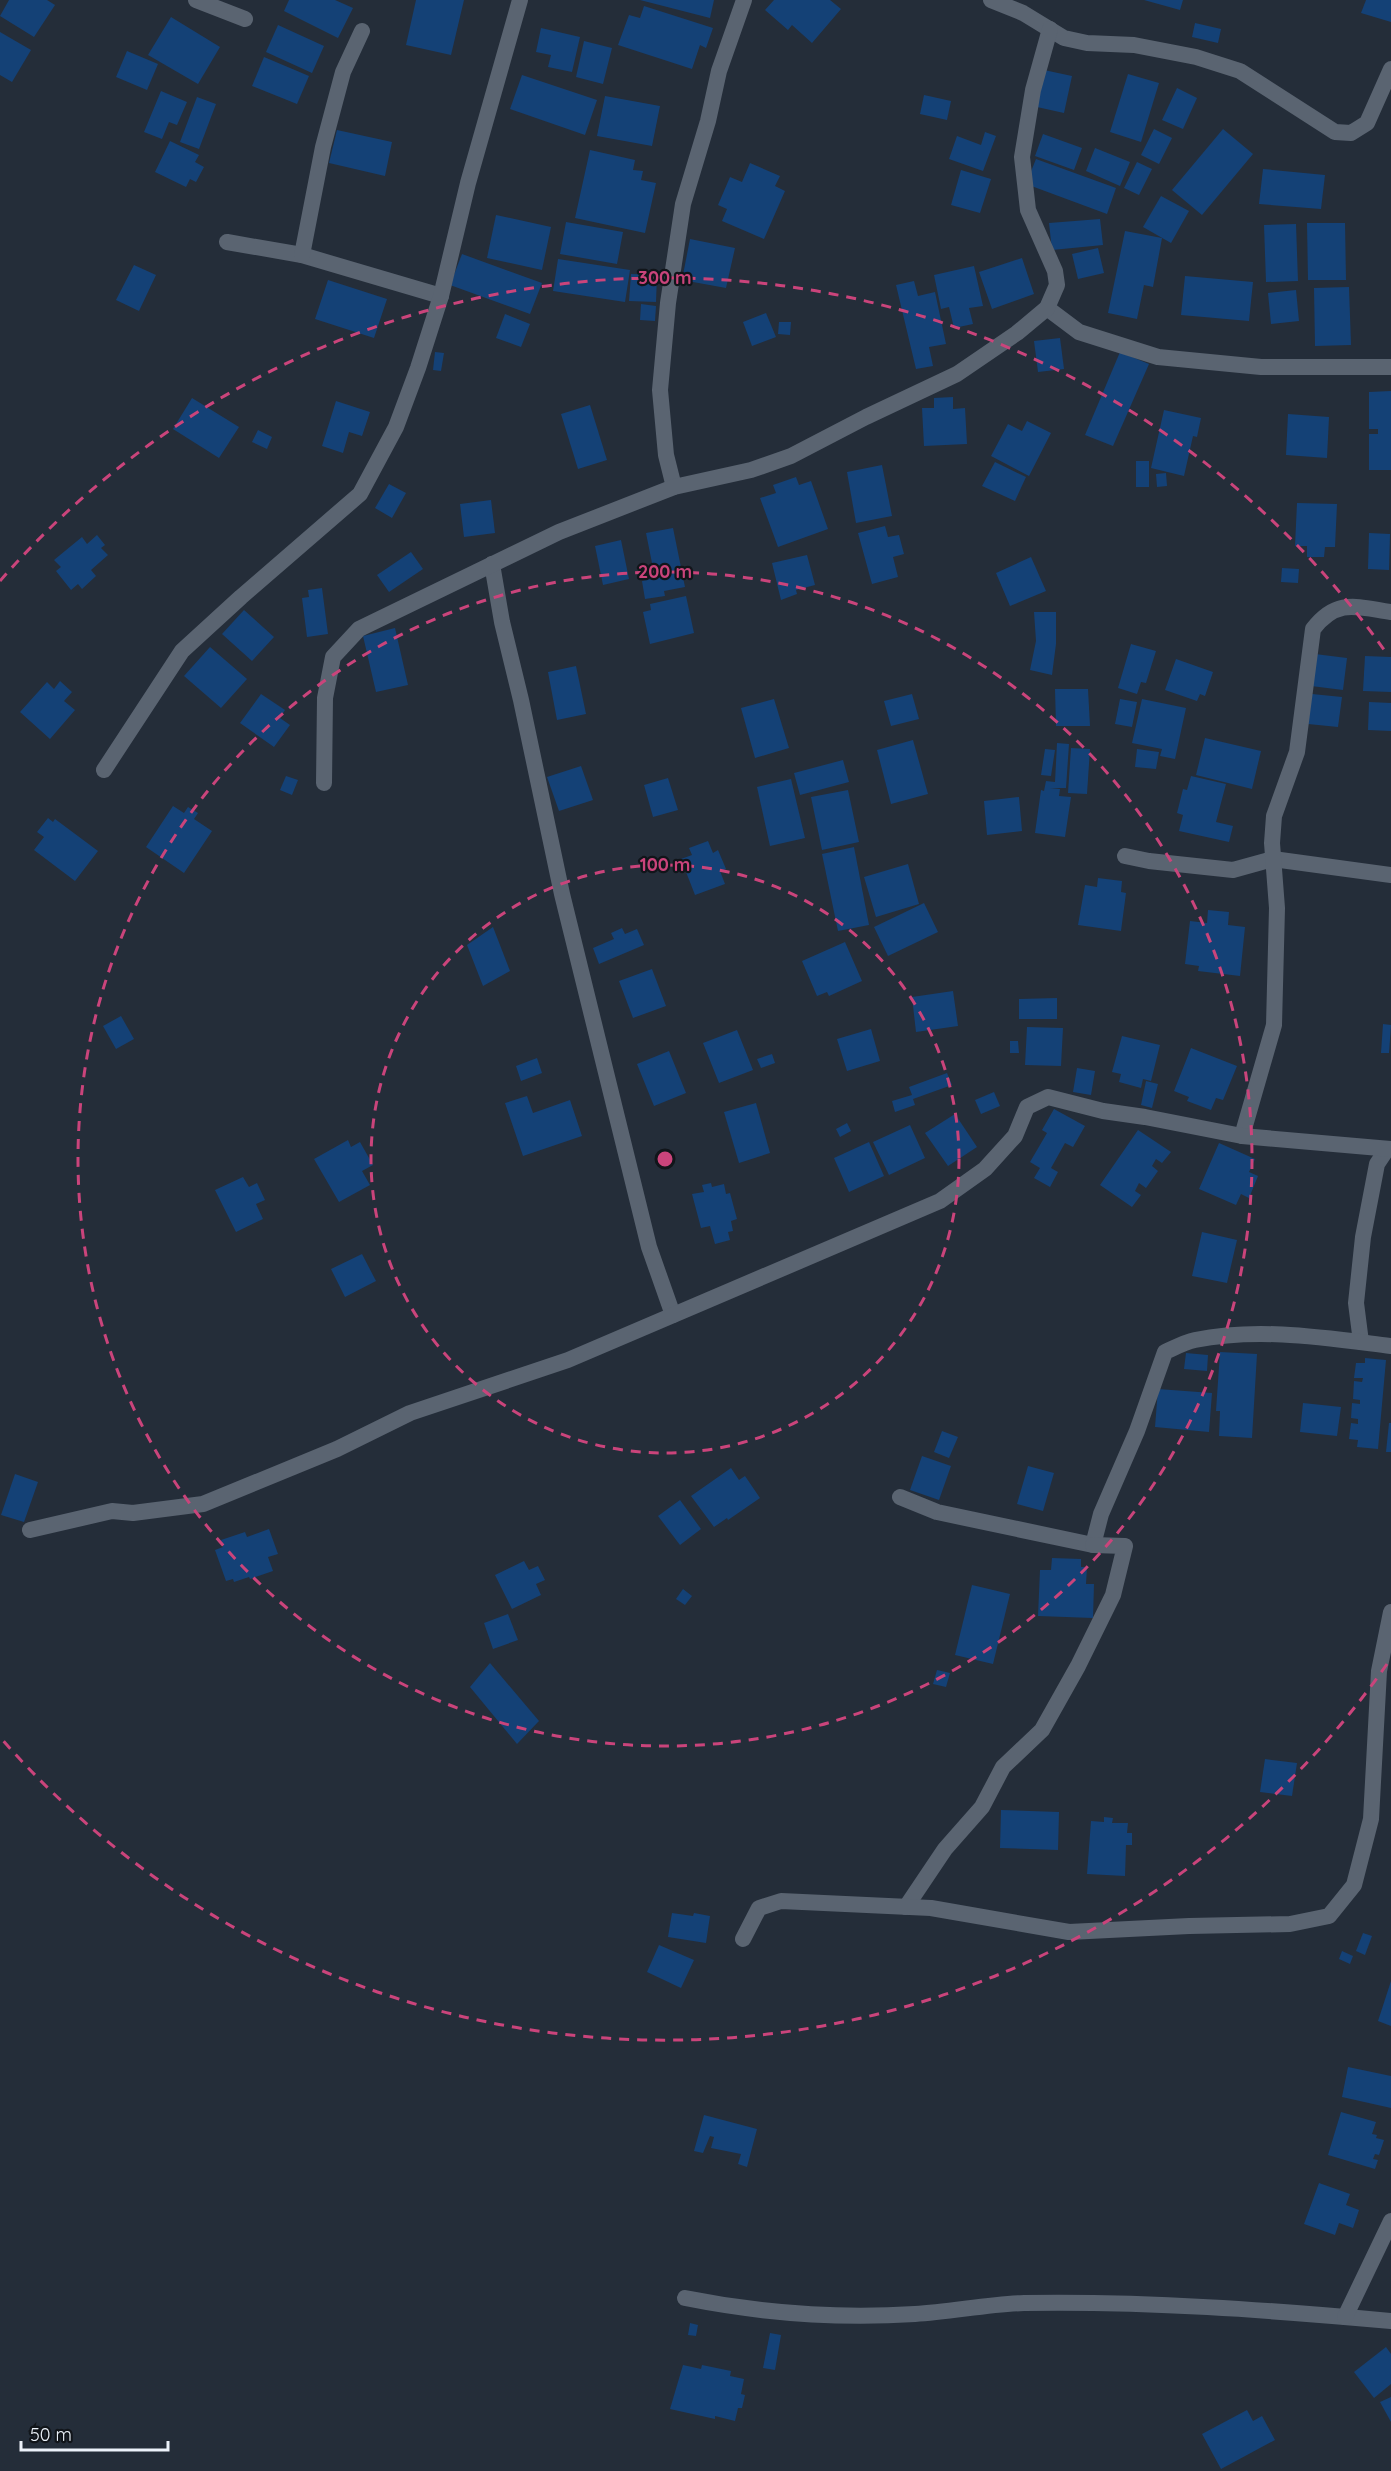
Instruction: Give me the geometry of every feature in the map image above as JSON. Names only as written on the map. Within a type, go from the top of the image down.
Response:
[{"type":"street","points":[[196,0],[245,19]]},
{"type":"street","points":[[104,770],[182,651],[360,494],[396,427],[418,368],[441,296],[468,183],[520,0]]},
{"type":"street","points":[[674,487],[666,454],[660,390],[668,303],[683,204],[708,121],[719,71],[744,0]]},
{"type":"street","points":[[992,0],[1023,13],[1064,38],[1087,43],[1134,45],[1197,57],[1240,71],[1335,132],[1351,133],[1367,123],[1391,69]]},
{"type":"street","points":[[324,783],[325,698],[333,657],[359,629],[559,532],[674,487],[751,470],[791,456],[957,374],[1017,333],[1047,308],[1057,285],[1055,271],[1028,210],[1022,157],[1033,90],[1050,29]]},
{"type":"street","points":[[302,255],[323,147],[343,72],[362,32]]},
{"type":"street","points":[[227,242],[302,255],[441,296]]},
{"type":"street","points":[[1047,308],[1079,332],[1158,357],[1260,367],[1391,367]]},
{"type":"street","points":[[492,564],[502,622],[562,894],[649,1247],[673,1315]]},
{"type":"street","points":[[1242,1136],[1274,1025],[1277,908],[1274,816],[1297,752],[1313,629],[1324,615],[1340,607],[1391,612]]},
{"type":"street","points":[[1125,856],[1149,861],[1233,870],[1274,859],[1391,875]]},
{"type":"street","points":[[30,1530],[112,1511],[133,1513],[203,1504],[337,1449],[410,1413],[568,1360],[940,1202],[985,1169],[1015,1136],[1027,1107],[1048,1097],[1103,1111],[1242,1136],[1389,1149]]},
{"type":"street","points":[[1361,1342],[1356,1303],[1363,1237],[1377,1164],[1389,1149]]},
{"type":"street","points":[[1093,1545],[1101,1514],[1137,1431],[1165,1352],[1192,1340],[1247,1333],[1391,1346]]},
{"type":"street","points":[[900,1497],[937,1512],[1093,1545],[1125,1546],[1113,1594],[1078,1666],[1042,1730],[1003,1767],[982,1806],[945,1849],[906,1907]]},
{"type":"street","points":[[743,1939],[759,1908],[781,1901],[931,1908],[1069,1932],[1290,1924],[1329,1916],[1354,1885],[1371,1819],[1379,1671],[1391,1612]]},
{"type":"street","points":[[1345,2317],[1391,2221]]},
{"type":"street","points":[[685,2298],[735,2308],[818,2315],[915,2314],[1022,2303],[1234,2307],[1391,2321]]},
{"type":"building","points":[[9,0],[47,0],[55,5],[34,37],[0,16]]},
{"type":"building","points":[[289,0],[335,0],[353,8],[338,38],[284,11]]},
{"type":"building","points":[[416,0],[464,0],[451,55],[406,45]]},
{"type":"building","points":[[640,0],[714,0],[710,18]]},
{"type":"building","points":[[774,0],[830,0],[841,9],[812,43],[792,25],[788,30],[765,10]]},
{"type":"building","points":[[1144,0],[1183,0],[1180,10]]},
{"type":"building","points":[[1366,0],[1391,0],[1391,22],[1361,13]]},
{"type":"building","points":[[644,6],[713,28],[706,48],[700,45],[692,69],[618,45],[629,15],[640,18]]},
{"type":"building","points":[[171,17],[220,47],[198,84],[148,55]]},
{"type":"building","points":[[1195,23],[1221,29],[1218,43],[1192,37]]},
{"type":"building","points":[[278,25],[324,46],[312,73],[266,52]]},
{"type":"building","points":[[541,28],[580,37],[572,72],[548,67],[551,55],[536,52]]},
{"type":"building","points":[[0,32],[31,50],[12,82],[0,75]]},
{"type":"building","points":[[584,41],[612,48],[603,84],[576,77]]},
{"type":"building","points":[[127,51],[158,64],[147,90],[116,77]]},
{"type":"building","points":[[264,57],[309,76],[297,104],[252,86]]},
{"type":"building","points":[[1044,70],[1072,76],[1064,113],[1037,107]]},
{"type":"building","points":[[1128,74],[1159,83],[1141,142],[1110,132]]},
{"type":"building","points":[[522,75],[597,100],[585,135],[510,109]]},
{"type":"building","points":[[1177,88],[1197,98],[1183,129],[1162,120]]},
{"type":"building","points":[[161,91],[187,102],[177,125],[169,122],[162,139],[144,132]]},
{"type":"building","points":[[924,95],[951,101],[947,120],[920,114]]},
{"type":"building","points":[[605,96],[660,106],[652,146],[597,136]]},
{"type":"building","points":[[197,97],[216,104],[199,149],[180,142]]},
{"type":"building","points":[[1154,129],[1172,138],[1159,164],[1141,155]]},
{"type":"building","points":[[1223,129],[1253,154],[1202,215],[1172,190]]},
{"type":"building","points":[[337,130],[392,142],[385,176],[329,163]]},
{"type":"building","points":[[985,132],[996,136],[983,171],[949,159],[957,136],[981,145]]},
{"type":"building","points":[[1043,134],[1082,148],[1074,170],[1035,156]]},
{"type":"building","points":[[170,141],[199,155],[195,162],[204,167],[196,182],[190,179],[186,187],[155,172]]},
{"type":"building","points":[[1095,148],[1130,162],[1120,186],[1086,171]]},
{"type":"building","points":[[590,150],[635,160],[633,170],[643,171],[641,180],[656,183],[645,233],[575,218]]},
{"type":"building","points":[[1036,159],[1116,188],[1107,214],[1026,184]]},
{"type":"building","points":[[1137,162],[1152,169],[1139,195],[1124,188]]},
{"type":"building","points":[[750,163],[780,176],[775,186],[785,191],[764,239],[722,221],[727,209],[718,205],[730,177],[742,182]]},
{"type":"building","points":[[1263,169],[1325,175],[1321,209],[1259,204]]},
{"type":"building","points":[[961,170],[991,179],[980,213],[951,205]]},
{"type":"building","points":[[1161,196],[1189,211],[1171,243],[1143,227]]},
{"type":"building","points":[[496,215],[551,227],[542,270],[487,258]]},
{"type":"building","points":[[1100,219],[1103,245],[1052,250],[1049,223]]},
{"type":"building","points":[[566,222],[623,232],[617,264],[560,254]]},
{"type":"building","points":[[1307,223],[1345,223],[1346,280],[1308,280]]},
{"type":"building","points":[[1296,224],[1298,281],[1266,282],[1264,225]]},
{"type":"building","points":[[1125,231],[1162,238],[1153,287],[1144,285],[1137,319],[1108,313]]},
{"type":"building","points":[[690,239],[735,248],[726,288],[682,280]]},
{"type":"building","points":[[1098,248],[1104,273],[1078,279],[1072,254]]},
{"type":"building","points":[[462,254],[542,283],[530,314],[450,285]]},
{"type":"building","points":[[1022,258],[1034,294],[992,309],[979,272]]},
{"type":"building","points":[[558,259],[630,270],[625,302],[553,291]]},
{"type":"building","points":[[134,265],[156,275],[139,311],[116,300]]},
{"type":"building","points":[[974,266],[983,306],[969,308],[973,324],[954,328],[949,307],[941,309],[934,275]]},
{"type":"building","points":[[631,274],[657,275],[656,302],[629,301]]},
{"type":"building","points":[[1185,276],[1253,282],[1249,321],[1181,315]]},
{"type":"building","points":[[328,280],[387,299],[374,338],[315,319]]},
{"type":"building","points":[[914,281],[918,296],[935,292],[946,344],[929,347],[933,366],[916,369],[896,285]]},
{"type":"building","points":[[1349,287],[1351,345],[1315,346],[1314,288]]},
{"type":"building","points":[[1296,290],[1299,321],[1271,324],[1268,293]]},
{"type":"building","points":[[641,304],[656,306],[655,321],[640,320]]},
{"type":"building","points":[[766,313],[776,337],[752,346],[743,322]]},
{"type":"building","points":[[505,314],[530,324],[521,347],[496,338]]},
{"type":"building","points":[[779,322],[791,322],[790,335],[778,334]]},
{"type":"building","points":[[1060,338],[1064,369],[1038,372],[1034,341]]},
{"type":"building","points":[[435,352],[444,353],[441,371],[433,370]]},
{"type":"building","points":[[1120,352],[1149,364],[1113,446],[1085,435]]},
{"type":"building","points":[[1391,391],[1391,470],[1369,470],[1369,434],[1378,434],[1378,429],[1369,429],[1369,392]]},
{"type":"building","points":[[953,397],[953,409],[965,408],[967,444],[924,446],[922,408],[934,408],[934,398]]},
{"type":"building","points":[[192,398],[239,427],[219,458],[173,429]]},
{"type":"building","points":[[336,401],[370,412],[362,436],[349,432],[343,453],[322,446]]},
{"type":"building","points":[[590,405],[607,460],[578,469],[561,414]]},
{"type":"building","points":[[1164,410],[1201,418],[1197,437],[1193,436],[1184,476],[1151,468]]},
{"type":"building","points":[[1288,414],[1329,417],[1327,458],[1286,455]]},
{"type":"building","points":[[1027,421],[1051,433],[1029,476],[991,456],[1008,424],[1022,431]]},
{"type":"building","points":[[258,430],[272,437],[267,449],[252,442]]},
{"type":"building","points":[[1136,461],[1149,461],[1149,487],[1136,487]]},
{"type":"building","points":[[995,462],[1026,477],[1015,501],[982,486]]},
{"type":"building","points":[[882,465],[892,516],[856,523],[847,472]]},
{"type":"building","points":[[1166,473],[1167,486],[1157,487],[1156,474]]},
{"type":"building","points":[[796,477],[799,485],[811,481],[828,529],[778,547],[760,498],[776,493],[773,485]]},
{"type":"building","points":[[389,484],[406,493],[392,518],[375,508]]},
{"type":"building","points":[[491,500],[495,533],[464,537],[460,504]]},
{"type":"building","points":[[1297,503],[1337,504],[1335,547],[1325,547],[1324,557],[1307,557],[1307,546],[1295,546]]},
{"type":"building","points":[[885,526],[888,537],[899,535],[904,554],[893,557],[898,577],[872,584],[858,533]]},
{"type":"building","points":[[673,528],[685,587],[664,591],[665,596],[645,599],[642,581],[655,578],[646,533]]},
{"type":"building","points":[[1369,533],[1390,534],[1389,570],[1368,569]]},
{"type":"building","points":[[97,535],[105,545],[101,548],[108,555],[91,570],[96,576],[82,589],[78,584],[71,590],[56,571],[61,567],[54,560],[82,537],[87,544]]},
{"type":"building","points":[[621,540],[629,579],[603,585],[595,546]]},
{"type":"building","points":[[411,552],[423,569],[389,592],[377,575]]},
{"type":"building","points":[[807,555],[815,585],[796,590],[797,594],[781,600],[772,563]]},
{"type":"building","points":[[1031,557],[1046,591],[1010,606],[996,573]]},
{"type":"building","points":[[1282,568],[1299,569],[1298,583],[1281,582]]},
{"type":"building","points":[[322,588],[328,634],[307,637],[302,598],[309,597],[308,590]]},
{"type":"building","points":[[686,596],[694,633],[650,644],[643,612],[651,610],[650,604]]},
{"type":"building","points":[[244,610],[274,637],[252,661],[222,634]]},
{"type":"building","points":[[1034,612],[1056,612],[1056,644],[1052,675],[1030,670],[1036,641]]},
{"type":"building","points":[[395,628],[408,685],[376,692],[363,636]]},
{"type":"building","points":[[1131,644],[1156,651],[1146,683],[1141,682],[1137,694],[1118,688]]},
{"type":"building","points":[[210,647],[247,679],[221,708],[184,676]]},
{"type":"building","points":[[1315,654],[1347,658],[1343,690],[1311,686]]},
{"type":"building","points":[[1365,656],[1391,657],[1391,692],[1363,691]]},
{"type":"building","points":[[1176,659],[1213,672],[1205,696],[1200,694],[1197,701],[1165,690]]},
{"type":"building","points":[[576,666],[586,714],[557,720],[548,672]]},
{"type":"building","points":[[60,681],[72,692],[64,701],[75,710],[50,739],[20,712],[47,682],[54,689]]},
{"type":"building","points":[[1055,689],[1088,689],[1090,726],[1056,726]]},
{"type":"building","points":[[261,694],[285,710],[280,718],[290,725],[274,747],[240,723]]},
{"type":"building","points":[[912,694],[919,719],[891,726],[884,701]]},
{"type":"building","points":[[1312,694],[1342,697],[1338,727],[1308,724]]},
{"type":"building","points":[[774,699],[789,748],[755,758],[741,708]]},
{"type":"building","points":[[1120,699],[1137,702],[1132,727],[1115,724]]},
{"type":"building","points":[[1142,699],[1186,708],[1175,759],[1160,756],[1162,749],[1132,743]]},
{"type":"building","points":[[1369,702],[1391,703],[1391,731],[1368,730]]},
{"type":"building","points":[[1205,738],[1261,751],[1252,789],[1196,775]]},
{"type":"building","points":[[913,740],[928,794],[891,804],[877,750]]},
{"type":"building","points":[[1057,743],[1069,744],[1066,788],[1050,788],[1060,789],[1059,796],[1071,797],[1065,837],[1035,833],[1041,790],[1044,791],[1046,781],[1055,782]]},
{"type":"building","points":[[1071,748],[1090,749],[1087,794],[1068,793]]},
{"type":"building","points":[[1045,749],[1055,750],[1051,776],[1041,775]]},
{"type":"building","points":[[1137,749],[1159,752],[1156,769],[1135,767]]},
{"type":"building","points":[[843,760],[849,782],[800,795],[794,773]]},
{"type":"building","points":[[581,766],[593,800],[559,811],[547,777]]},
{"type":"building","points":[[286,776],[298,780],[292,795],[280,790]]},
{"type":"building","points":[[1191,776],[1226,784],[1216,822],[1233,826],[1229,842],[1179,831],[1183,815],[1177,813],[1183,789],[1187,790]]},
{"type":"building","points":[[668,778],[678,810],[653,817],[644,785]]},
{"type":"building","points":[[791,779],[805,838],[770,846],[757,787]]},
{"type":"building","points":[[848,790],[859,842],[822,850],[811,797]]},
{"type":"building","points":[[1019,797],[1022,831],[987,835],[984,801]]},
{"type":"building","points":[[173,806],[184,813],[188,807],[198,813],[194,819],[212,831],[184,873],[146,847]]},
{"type":"building","points":[[48,818],[53,822],[55,819],[98,851],[75,881],[34,850],[44,837],[37,832]]},
{"type":"building","points":[[708,841],[713,853],[718,850],[726,869],[720,871],[725,884],[695,895],[681,859],[692,855],[689,848]]},
{"type":"building","points":[[854,847],[869,925],[838,931],[822,854]]},
{"type":"building","points":[[908,864],[919,904],[876,917],[864,877]]},
{"type":"building","points":[[1098,878],[1122,881],[1121,892],[1126,893],[1121,931],[1078,925],[1085,885],[1097,887]]},
{"type":"building","points":[[924,903],[938,932],[888,956],[874,927]]},
{"type":"building","points":[[1208,910],[1229,912],[1228,925],[1245,927],[1240,976],[1198,971],[1199,966],[1185,964],[1190,921],[1207,923]]},
{"type":"building","points":[[493,927],[510,971],[483,986],[467,945]]},
{"type":"building","points":[[622,928],[625,934],[637,929],[644,945],[599,964],[593,948],[614,939],[611,933]]},
{"type":"building","points":[[845,942],[862,981],[829,996],[827,992],[817,996],[802,961]]},
{"type":"building","points":[[652,969],[666,1006],[633,1018],[619,981]]},
{"type":"building","points":[[953,991],[958,1026],[916,1032],[912,997]]},
{"type":"building","points":[[1057,998],[1057,1019],[1019,1019],[1019,999]]},
{"type":"building","points":[[121,1016],[134,1039],[116,1049],[103,1026]]},
{"type":"building","points":[[1383,1024],[1391,1025],[1389,1053],[1381,1053]]},
{"type":"building","points":[[1027,1027],[1063,1028],[1061,1066],[1025,1065]]},
{"type":"building","points":[[871,1029],[880,1061],[847,1071],[837,1039]]},
{"type":"building","points":[[737,1030],[753,1070],[719,1083],[703,1043]]},
{"type":"building","points":[[1122,1036],[1160,1045],[1151,1081],[1143,1079],[1141,1088],[1119,1082],[1121,1074],[1112,1072]]},
{"type":"building","points":[[1010,1041],[1018,1041],[1019,1053],[1010,1053]]},
{"type":"building","points":[[1191,1048],[1237,1066],[1223,1100],[1216,1098],[1211,1110],[1187,1101],[1189,1097],[1174,1091]]},
{"type":"building","points":[[669,1051],[686,1093],[654,1106],[637,1064]]},
{"type":"building","points":[[772,1054],[775,1063],[761,1068],[757,1059]]},
{"type":"building","points":[[537,1058],[542,1073],[521,1081],[516,1066]]},
{"type":"building","points":[[1077,1068],[1095,1071],[1091,1095],[1073,1092]]},
{"type":"building","points":[[947,1073],[952,1085],[913,1099],[915,1105],[895,1112],[892,1101],[912,1095],[909,1087]]},
{"type":"building","points":[[1146,1081],[1158,1084],[1152,1108],[1141,1105]]},
{"type":"building","points":[[994,1092],[1000,1106],[981,1114],[975,1100]]},
{"type":"building","points":[[527,1096],[533,1113],[570,1100],[582,1136],[523,1156],[505,1103]]},
{"type":"building","points":[[756,1103],[770,1153],[739,1163],[724,1112]]},
{"type":"building","points":[[1054,1109],[1085,1126],[1073,1147],[1065,1143],[1051,1168],[1058,1172],[1050,1187],[1034,1178],[1040,1168],[1030,1162],[1047,1133],[1042,1130]]},
{"type":"building","points":[[955,1114],[977,1147],[948,1166],[925,1133]]},
{"type":"building","points":[[847,1123],[851,1131],[840,1137],[836,1129]]},
{"type":"building","points":[[910,1125],[925,1158],[889,1175],[873,1142]]},
{"type":"building","points":[[1138,1130],[1171,1152],[1162,1163],[1156,1159],[1152,1166],[1158,1171],[1146,1188],[1139,1183],[1135,1191],[1141,1195],[1132,1207],[1100,1185]]},
{"type":"building","points":[[348,1140],[351,1147],[360,1142],[373,1165],[362,1171],[370,1185],[339,1202],[314,1159]]},
{"type":"building","points":[[869,1142],[884,1176],[849,1192],[834,1158]]},
{"type":"building","points":[[1219,1143],[1255,1159],[1249,1172],[1258,1176],[1249,1198],[1241,1194],[1236,1205],[1199,1189]]},
{"type":"building","points":[[243,1177],[249,1187],[257,1183],[265,1200],[256,1204],[263,1219],[236,1232],[215,1190]]},
{"type":"building","points":[[711,1183],[712,1187],[724,1184],[726,1194],[730,1193],[737,1219],[731,1221],[733,1231],[728,1232],[730,1240],[715,1244],[710,1226],[701,1228],[692,1194],[704,1192],[702,1185]]},
{"type":"building","points":[[1202,1232],[1237,1240],[1227,1283],[1192,1276]]},
{"type":"building","points":[[362,1254],[376,1281],[345,1297],[331,1269]]},
{"type":"building","points":[[1220,1352],[1257,1354],[1252,1438],[1219,1436],[1220,1411],[1216,1411]]},
{"type":"building","points":[[1186,1353],[1208,1355],[1207,1371],[1184,1369]]},
{"type":"building","points":[[1365,1358],[1386,1360],[1378,1449],[1357,1447],[1358,1440],[1349,1439],[1351,1423],[1358,1424],[1358,1419],[1351,1418],[1352,1403],[1360,1404],[1360,1400],[1353,1399],[1354,1381],[1362,1382],[1363,1378],[1354,1378],[1356,1363],[1365,1363]]},
{"type":"building","points":[[1158,1389],[1212,1393],[1209,1432],[1155,1427]]},
{"type":"building","points":[[1303,1403],[1341,1407],[1337,1436],[1300,1432]]},
{"type":"building","points":[[1389,1423],[1391,1423],[1391,1452],[1386,1452]]},
{"type":"building","points":[[942,1431],[958,1437],[949,1458],[934,1452]]},
{"type":"building","points":[[922,1456],[951,1466],[939,1500],[910,1490]]},
{"type":"building","points":[[1028,1466],[1054,1473],[1043,1511],[1017,1504]]},
{"type":"building","points":[[731,1468],[739,1480],[745,1476],[760,1498],[714,1527],[691,1496]]},
{"type":"building","points":[[15,1474],[38,1482],[24,1522],[1,1515]]},
{"type":"building","points":[[680,1500],[701,1529],[680,1545],[658,1516]]},
{"type":"building","points":[[269,1529],[278,1554],[268,1557],[273,1571],[250,1579],[249,1577],[234,1582],[233,1579],[226,1581],[215,1550],[223,1547],[221,1540],[245,1532],[247,1537]]},
{"type":"building","points":[[1052,1558],[1081,1559],[1081,1567],[1087,1567],[1086,1584],[1094,1584],[1093,1618],[1038,1616],[1040,1570],[1051,1570]]},
{"type":"building","points":[[524,1561],[529,1570],[538,1566],[545,1580],[536,1584],[541,1595],[512,1609],[495,1575]]},
{"type":"building","points":[[972,1585],[1010,1594],[993,1664],[955,1655]]},
{"type":"building","points":[[683,1589],[692,1596],[685,1605],[676,1599]]},
{"type":"building","points":[[508,1614],[518,1640],[493,1649],[484,1623]]},
{"type":"building","points":[[490,1663],[539,1721],[517,1744],[470,1687]]},
{"type":"building","points":[[937,1670],[950,1673],[946,1687],[933,1684]]},
{"type":"building","points":[[1265,1759],[1297,1763],[1292,1796],[1260,1792]]},
{"type":"building","points":[[1001,1810],[1059,1812],[1058,1850],[1000,1848]]},
{"type":"building","points":[[1104,1817],[1113,1818],[1112,1823],[1128,1823],[1127,1833],[1132,1833],[1132,1845],[1126,1845],[1125,1876],[1087,1874],[1091,1821],[1104,1822]]},
{"type":"building","points":[[672,1913],[710,1916],[706,1943],[668,1937]]},
{"type":"building","points":[[1363,1933],[1372,1936],[1365,1955],[1356,1951]]},
{"type":"building","points":[[659,1945],[694,1960],[681,1988],[647,1972]]},
{"type":"building","points":[[1342,1951],[1353,1956],[1350,1964],[1339,1959]]},
{"type":"building","points":[[1391,1981],[1391,2026],[1378,2021]]},
{"type":"building","points":[[1348,2067],[1391,2076],[1391,2108],[1342,2097]]},
{"type":"building","points":[[1341,2112],[1376,2122],[1372,2134],[1384,2140],[1379,2155],[1375,2154],[1373,2159],[1378,2160],[1375,2169],[1328,2155]]},
{"type":"building","points":[[704,2115],[757,2129],[747,2167],[738,2164],[741,2154],[711,2148],[714,2137],[710,2136],[703,2153],[694,2151]]},
{"type":"building","points":[[1319,2183],[1350,2194],[1346,2205],[1359,2210],[1353,2228],[1339,2223],[1335,2235],[1304,2224]]},
{"type":"building","points":[[690,2323],[698,2325],[696,2336],[688,2335]]},
{"type":"building","points":[[770,2333],[781,2335],[775,2370],[763,2368]]},
{"type":"building","points":[[1386,2347],[1391,2354],[1391,2384],[1374,2398],[1354,2372]]},
{"type":"building","points":[[683,2365],[701,2369],[702,2365],[731,2371],[730,2376],[744,2379],[741,2394],[745,2395],[742,2408],[738,2408],[735,2421],[670,2409]]},
{"type":"building","points":[[1391,2397],[1391,2422],[1380,2402]]},
{"type":"building","points":[[1247,2410],[1253,2421],[1262,2416],[1275,2440],[1221,2469],[1202,2434]]}]
